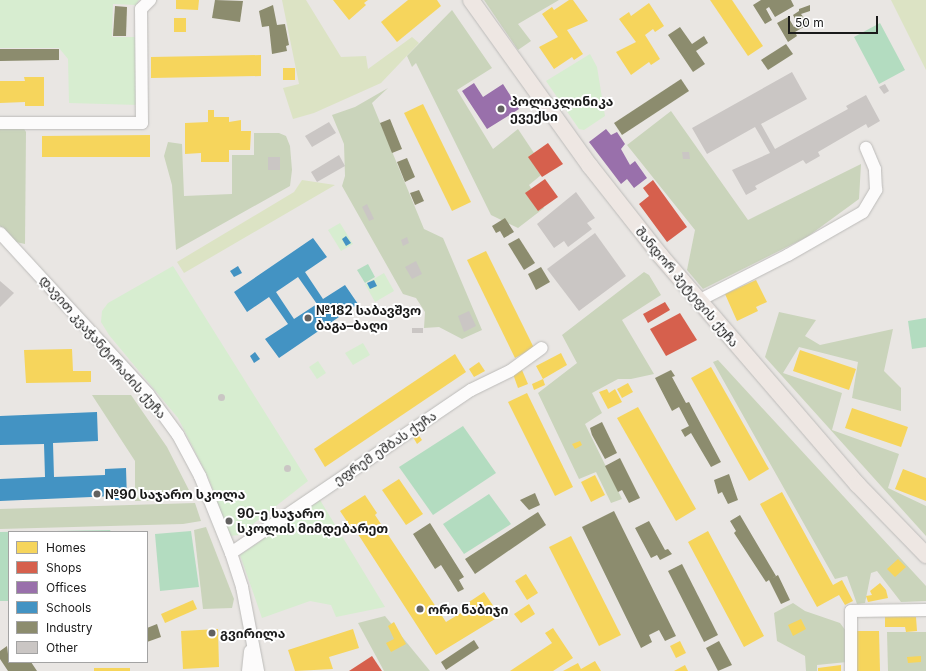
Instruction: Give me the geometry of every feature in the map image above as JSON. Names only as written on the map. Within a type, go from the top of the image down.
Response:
[{"type":"main road","name":"შანდორ პეტეფის ქუჩა","points":[[471,0],[590,166],[698,301],[858,485],[926,556]]},
{"type":"street","points":[[0,123],[142,123],[141,8],[150,0]]},
{"type":"street","points":[[698,301],[788,256],[863,212],[876,190],[875,169],[866,148]]},
{"type":"street","name":"დავით კვაჭანტირაძის ქუჩა","points":[[0,233],[148,394],[178,435],[200,476],[231,553],[242,587],[258,671]]},
{"type":"street","name":"ეფრემ ეშბას ქუჩა","points":[[231,553],[471,390],[510,371],[542,348]]},
{"type":"street","points":[[851,671],[851,611],[926,610]]},
{"type":"street","name":"დავით კვაჭანტირაძის ქუჩა","points":[[248,671],[251,628]]},
{"type":"green space","points":[[0,0],[139,0],[136,5],[113,4],[112,37],[137,37],[139,105],[69,103],[68,59],[59,48],[0,48]]},
{"type":"green space","points":[[282,0],[306,0],[341,57],[366,56],[368,69],[412,37],[419,43],[381,83],[314,113],[293,119],[283,88],[299,84]]},
{"type":"green space","points":[[484,0],[559,0],[518,24],[531,41],[518,50]]},
{"type":"green space","points":[[891,0],[926,0],[926,70]]},
{"type":"green space","points":[[452,10],[492,68],[457,90],[493,149],[518,129],[546,171],[529,185],[544,208],[518,228],[491,215],[416,63],[412,67],[407,56]]},
{"type":"green space","points":[[880,23],[905,70],[879,84],[854,37]]},
{"type":"green space","points":[[590,54],[597,67],[605,116],[584,130],[579,129],[546,81]]},
{"type":"green space","points":[[388,88],[372,103],[424,229],[443,238],[482,330],[462,339],[439,327],[424,328],[425,312],[416,298],[403,294],[342,186],[345,176],[344,144],[332,115],[355,107]]},
{"type":"green space","points":[[671,111],[748,220],[861,164],[859,199],[807,237],[703,289],[687,270],[695,230],[627,145]]},
{"type":"green space","points":[[0,127],[23,127],[26,132],[25,244],[16,242],[0,226]]},
{"type":"green space","points":[[254,133],[279,133],[286,136],[290,146],[292,170],[290,186],[176,250],[172,185],[164,156],[168,142],[182,144],[184,196],[232,194],[232,155],[254,155]]},
{"type":"green space","points":[[302,180],[335,185],[184,273],[177,262],[294,192]]},
{"type":"green space","points":[[340,223],[353,244],[341,251],[328,230]]},
{"type":"green space","points":[[368,264],[375,277],[365,283],[357,270]]},
{"type":"green space","points":[[173,266],[308,481],[239,535],[230,536],[209,479],[178,418],[109,335],[101,322],[102,311],[108,303]]},
{"type":"green space","points":[[644,272],[649,275],[661,295],[622,320],[654,374],[631,379],[618,379],[592,393],[602,413],[585,424],[622,499],[611,503],[596,472],[579,479],[538,393],[577,363],[562,335]]},
{"type":"green space","points":[[384,273],[394,291],[375,302],[365,284]]},
{"type":"green space","points":[[779,312],[816,320],[805,336],[820,345],[893,329],[884,371],[901,388],[901,411],[852,398],[858,362],[799,347],[783,373],[842,393],[832,430],[899,454],[888,488],[926,506],[926,536],[765,357]]},
{"type":"green space","points":[[926,318],[926,347],[912,349],[908,321]]},
{"type":"green space","points":[[363,343],[370,355],[353,365],[345,353]]},
{"type":"green space","points":[[718,360],[926,586],[926,601],[901,602],[877,571],[871,573],[865,603],[857,604],[847,576],[835,579],[713,362]]},
{"type":"green space","points":[[318,361],[326,373],[317,379],[309,367]]},
{"type":"green space","points":[[92,395],[131,395],[167,447],[194,500],[135,501],[135,461]]},
{"type":"green space","points":[[463,426],[496,473],[433,515],[399,467]]},
{"type":"green space","points":[[489,494],[511,524],[464,554],[443,524]]},
{"type":"green space","points":[[320,500],[385,607],[336,617],[331,605],[310,601],[262,618],[240,555]]},
{"type":"green space","points":[[195,503],[201,521],[183,524],[0,529],[0,509]]},
{"type":"green space","points":[[206,527],[234,599],[232,608],[203,609],[194,530]]},
{"type":"green space","points":[[110,530],[110,531],[55,531]]},
{"type":"green space","points":[[191,531],[199,587],[160,591],[155,534]]},
{"type":"green space","points":[[0,532],[8,532],[8,601],[0,601]]},
{"type":"green space","points":[[793,603],[805,611],[840,623],[846,631],[847,662],[817,665],[817,671],[806,671],[805,656],[777,641],[774,613]]},
{"type":"green space","points":[[385,616],[430,671],[384,671],[358,623]]},
{"type":"green space","points":[[887,632],[926,632],[926,671],[888,671]]},
{"type":"building: Homes","points":[[176,0],[199,0],[198,10],[176,9]]},
{"type":"building: Homes","points":[[333,0],[368,0],[364,3],[366,5],[349,20]]},
{"type":"building: Homes","points":[[408,0],[437,0],[441,6],[397,42],[381,22]]},
{"type":"building: Homes","points":[[569,0],[573,0],[588,21],[567,30],[583,54],[574,60],[572,57],[554,69],[539,47],[558,37],[542,14],[552,7],[554,10]]},
{"type":"building: Homes","points":[[710,0],[732,0],[763,46],[748,56]]},
{"type":"building: Homes","points":[[649,3],[664,26],[655,32],[653,29],[645,35],[660,59],[651,65],[649,62],[631,75],[616,52],[636,42],[619,19],[629,12],[631,16]]},
{"type":"building: Homes","points":[[174,18],[186,18],[186,32],[174,32]]},
{"type":"building: Homes","points":[[261,55],[261,76],[151,78],[151,57]]},
{"type":"building: Homes","points":[[283,68],[295,68],[295,80],[283,80]]},
{"type":"building: Homes","points":[[24,77],[44,77],[44,106],[25,106],[25,102],[0,103],[0,81],[25,81]]},
{"type":"building: Homes","points":[[423,104],[471,202],[452,211],[404,113]]},
{"type":"building: Homes","points":[[208,110],[214,110],[214,117],[229,117],[229,122],[241,120],[241,131],[251,131],[250,150],[229,150],[229,162],[201,162],[201,153],[185,154],[185,123],[208,122]]},
{"type":"building: Homes","points":[[150,135],[150,157],[42,157],[42,136]]},
{"type":"building: Homes","points":[[486,251],[534,348],[515,358],[467,260]]},
{"type":"building: Homes","points":[[756,280],[767,302],[756,307],[758,311],[737,321],[725,294]]},
{"type":"building: Homes","points":[[72,349],[73,371],[91,371],[91,382],[26,383],[24,350]]},
{"type":"building: Homes","points":[[800,350],[856,369],[849,390],[793,371]]},
{"type":"building: Homes","points":[[561,353],[567,365],[543,379],[536,366]]},
{"type":"building: Homes","points":[[455,354],[466,372],[325,467],[314,449]]},
{"type":"building: Homes","points":[[479,362],[485,371],[474,377],[469,369]]},
{"type":"building: Homes","points":[[711,367],[769,469],[749,481],[691,378]]},
{"type":"building: Homes","points":[[522,370],[528,384],[518,388],[513,374]]},
{"type":"building: Homes","points":[[543,379],[545,385],[534,390],[532,384]]},
{"type":"building: Homes","points":[[628,383],[633,392],[622,398],[617,389]]},
{"type":"building: Homes","points":[[607,389],[609,393],[615,389],[622,402],[608,409],[599,392]]},
{"type":"building: Homes","points":[[527,393],[573,487],[555,496],[508,402]]},
{"type":"building: Homes","points":[[638,407],[696,509],[676,521],[617,418]]},
{"type":"building: Homes","points":[[852,408],[908,427],[901,447],[845,428]]},
{"type":"building: Homes","points":[[418,434],[422,440],[417,444],[413,437]]},
{"type":"building: Homes","points":[[580,441],[582,445],[575,449],[572,444]]},
{"type":"building: Homes","points":[[903,469],[926,478],[926,501],[895,489]]},
{"type":"building: Homes","points":[[595,475],[605,495],[591,502],[581,482]]},
{"type":"building: Homes","points":[[399,479],[423,514],[406,525],[382,490]]},
{"type":"building: Homes","points":[[782,492],[833,585],[842,580],[853,601],[845,605],[839,595],[817,607],[760,504]]},
{"type":"building: Homes","points":[[365,495],[377,513],[375,515],[446,622],[469,608],[466,604],[484,592],[500,616],[436,655],[354,528],[352,529],[340,511]]},
{"type":"building: Homes","points":[[708,531],[764,636],[744,647],[688,542]]},
{"type":"building: Homes","points":[[571,536],[621,635],[599,646],[549,547]]},
{"type":"building: Homes","points":[[898,559],[906,567],[895,577],[887,569]]},
{"type":"building: Homes","points":[[526,574],[538,593],[527,600],[515,581]]},
{"type":"building: Homes","points":[[880,583],[886,590],[888,598],[868,602],[866,596],[872,595],[870,591]]},
{"type":"building: Homes","points":[[193,600],[197,609],[165,623],[161,614]]},
{"type":"building: Homes","points":[[529,604],[535,614],[521,623],[514,614]]},
{"type":"building: Homes","points":[[885,615],[916,617],[917,631],[906,632],[905,627],[885,627]]},
{"type":"building: Homes","points":[[801,619],[806,629],[793,636],[788,625]]},
{"type":"building: Homes","points":[[394,622],[406,644],[391,652],[386,643],[394,639],[388,626]]},
{"type":"building: Homes","points":[[553,628],[573,658],[553,671],[510,671],[552,643],[545,633]]},
{"type":"building: Homes","points":[[218,629],[219,667],[183,669],[181,631]]},
{"type":"building: Homes","points":[[353,629],[359,648],[329,657],[333,669],[295,671],[288,650]]},
{"type":"building: Homes","points":[[857,631],[879,631],[880,671],[857,671]]},
{"type":"building: Homes","points":[[680,641],[686,653],[676,658],[670,646]]},
{"type":"building: Homes","points":[[921,656],[921,662],[908,663],[907,657]]},
{"type":"building: Homes","points":[[595,661],[601,671],[563,671],[578,663],[581,669]]},
{"type":"building: Homes","points":[[685,665],[688,671],[674,671]]},
{"type":"building: Homes","points":[[841,665],[841,671],[818,671],[818,668]]},
{"type":"building: Homes","points":[[94,668],[130,668],[130,671],[94,671]]},
{"type":"building: Shops","points":[[548,143],[563,164],[542,177],[528,157]]},
{"type":"building: Shops","points":[[545,179],[558,197],[538,211],[525,193]]},
{"type":"building: Shops","points":[[653,180],[687,227],[667,242],[639,204],[649,196],[643,188]]},
{"type":"building: Shops","points":[[665,302],[670,310],[648,323],[643,314]]},
{"type":"building: Shops","points":[[680,313],[697,340],[666,356],[650,329]]},
{"type":"building: Shops","points":[[372,656],[382,671],[349,671]]},
{"type":"building: Offices","points":[[474,83],[483,97],[503,84],[519,109],[487,129],[462,91]]},
{"type":"building: Offices","points":[[606,129],[611,135],[617,132],[625,144],[621,149],[630,165],[635,161],[647,178],[634,188],[627,179],[621,184],[589,142]]},
{"type":"building: Schools","points":[[346,236],[351,243],[346,246],[342,239]]},
{"type":"building: Schools","points":[[313,238],[327,257],[305,272],[323,299],[345,285],[358,304],[279,358],[265,339],[288,324],[269,297],[247,312],[234,292]],"holes":[[[298,277],[317,304],[294,319],[276,292]]]},
{"type":"building: Schools","points":[[238,266],[242,273],[234,277],[230,271]]},
{"type":"building: Schools","points":[[374,280],[377,286],[370,289],[367,283]]},
{"type":"building: Schools","points":[[255,352],[260,359],[254,363],[250,356]]},
{"type":"building: Schools","points":[[97,412],[98,441],[53,443],[54,477],[105,475],[105,469],[126,468],[127,500],[114,500],[114,496],[0,501],[0,479],[45,477],[44,444],[0,445],[0,416]]},
{"type":"building: Industry","points":[[215,0],[243,1],[240,22],[212,18]]},
{"type":"building: Industry","points":[[761,0],[791,0],[794,6],[775,17],[769,7],[766,9],[772,20],[765,24],[753,5]]},
{"type":"building: Industry","points":[[273,5],[277,25],[285,24],[289,45],[286,46],[287,51],[272,54],[269,26],[262,27],[259,11]]},
{"type":"building: Industry","points":[[810,5],[810,11],[801,14],[809,24],[795,32],[797,36],[788,42],[777,23],[788,17],[794,27],[798,24],[793,15],[799,11],[799,9]]},
{"type":"building: Industry","points":[[115,6],[127,7],[126,36],[113,36]]},
{"type":"building: Industry","points":[[680,27],[692,44],[704,36],[708,43],[696,51],[705,64],[693,72],[668,35]]},
{"type":"building: Industry","points":[[786,44],[793,54],[768,70],[761,60]]},
{"type":"building: Industry","points":[[0,49],[59,49],[59,60],[0,61]]},
{"type":"building: Industry","points":[[681,79],[689,91],[622,135],[614,123]]},
{"type":"building: Industry","points":[[390,119],[402,149],[392,153],[380,123]]},
{"type":"building: Industry","points":[[407,158],[415,177],[405,182],[397,162]]},
{"type":"building: Industry","points":[[419,190],[424,201],[415,205],[410,193]]},
{"type":"building: Industry","points":[[505,218],[514,232],[504,238],[500,231],[496,233],[492,226]]},
{"type":"building: Industry","points":[[519,238],[535,263],[524,270],[508,244]]},
{"type":"building: Industry","points":[[541,267],[550,282],[536,290],[528,274]]},
{"type":"building: Industry","points":[[671,370],[675,376],[672,377],[686,403],[689,402],[721,462],[711,467],[691,433],[685,437],[681,430],[689,426],[679,407],[672,411],[655,378]]},
{"type":"building: Industry","points":[[602,422],[617,453],[605,459],[592,435],[590,428]]},
{"type":"building: Industry","points":[[620,458],[640,498],[629,503],[622,490],[618,492],[605,466]]},
{"type":"building: Industry","points":[[729,474],[738,500],[728,504],[722,492],[718,494],[714,480]]},
{"type":"building: Industry","points":[[535,493],[540,505],[529,510],[520,500]]},
{"type":"building: Industry","points":[[614,511],[676,636],[665,641],[659,630],[649,635],[652,642],[641,648],[582,527]]},
{"type":"building: Industry","points":[[538,512],[546,525],[475,574],[465,559]]},
{"type":"building: Industry","points":[[740,515],[776,576],[771,579],[778,575],[790,600],[781,604],[769,580],[766,582],[734,533],[736,531],[730,521]]},
{"type":"building: Industry","points":[[649,521],[665,550],[668,549],[672,554],[660,560],[657,555],[651,558],[635,528]]},
{"type":"building: Industry","points":[[430,523],[464,577],[459,580],[464,589],[458,592],[441,565],[435,569],[413,534]]},
{"type":"building: Industry","points":[[682,564],[718,635],[704,642],[668,571]]},
{"type":"building: Industry","points":[[157,624],[161,637],[148,642],[148,628]]},
{"type":"building: Industry","points":[[474,640],[479,648],[446,670],[441,662]]},
{"type":"building: Industry","points":[[719,641],[732,665],[718,671],[706,648]]},
{"type":"building: Industry","points":[[7,646],[8,663],[32,663],[37,671],[8,671],[0,659],[0,651]]},
{"type":"building: Other","points":[[792,72],[807,99],[761,124],[775,149],[848,109],[846,106],[866,95],[880,121],[868,128],[866,124],[818,152],[820,156],[806,164],[803,160],[755,186],[757,189],[746,195],[732,170],[770,153],[755,127],[707,154],[692,128]]},
{"type":"building: Other","points":[[885,84],[889,91],[884,94],[879,87]]},
{"type":"building: Other","points":[[329,122],[336,133],[312,147],[305,136]]},
{"type":"building: Other","points":[[682,152],[689,152],[690,159],[683,159]]},
{"type":"building: Other","points":[[339,155],[345,166],[317,182],[311,172]]},
{"type":"building: Other","points":[[268,157],[280,157],[280,170],[268,170]]},
{"type":"building: Other","points":[[576,192],[595,218],[587,223],[592,229],[568,247],[564,241],[554,248],[537,224]]},
{"type":"building: Other","points":[[367,204],[374,219],[369,221],[362,207]]},
{"type":"building: Other","points":[[595,233],[626,276],[579,311],[547,269]]},
{"type":"building: Other","points":[[407,237],[409,243],[403,246],[401,240]]},
{"type":"building: Other","points":[[416,261],[422,274],[412,279],[405,267]]},
{"type":"building: Other","points":[[0,281],[14,293],[0,307]]},
{"type":"building: Other","points":[[469,311],[476,326],[464,332],[458,316]]},
{"type":"building: Other","points":[[412,328],[423,328],[423,333],[412,333]]},
{"type":"building: Other","points":[[221,394],[224,397],[221,400],[218,397]]},
{"type":"building: Other","points":[[287,465],[290,468],[287,471],[284,468]]},
{"type":"building: Other","points":[[249,507],[252,510],[249,513],[246,510]]},
{"type":"place","name":"პოლიკლინიკა ევექსი","points":[[501,109]]},
{"type":"place","name":"№182 საბავშვო ბაგა–ბაღი","points":[[308,318]]},
{"type":"place","name":"№90 საჯარო სკოლა","points":[[97,494]]},
{"type":"place","name":"90-ე საჯარო სკოლის მიმდებარეთ","points":[[229,521]]},
{"type":"place","name":"ორი ნაბიჯი","points":[[420,609]]},
{"type":"place","name":"გვირილა","points":[[212,633]]}]
